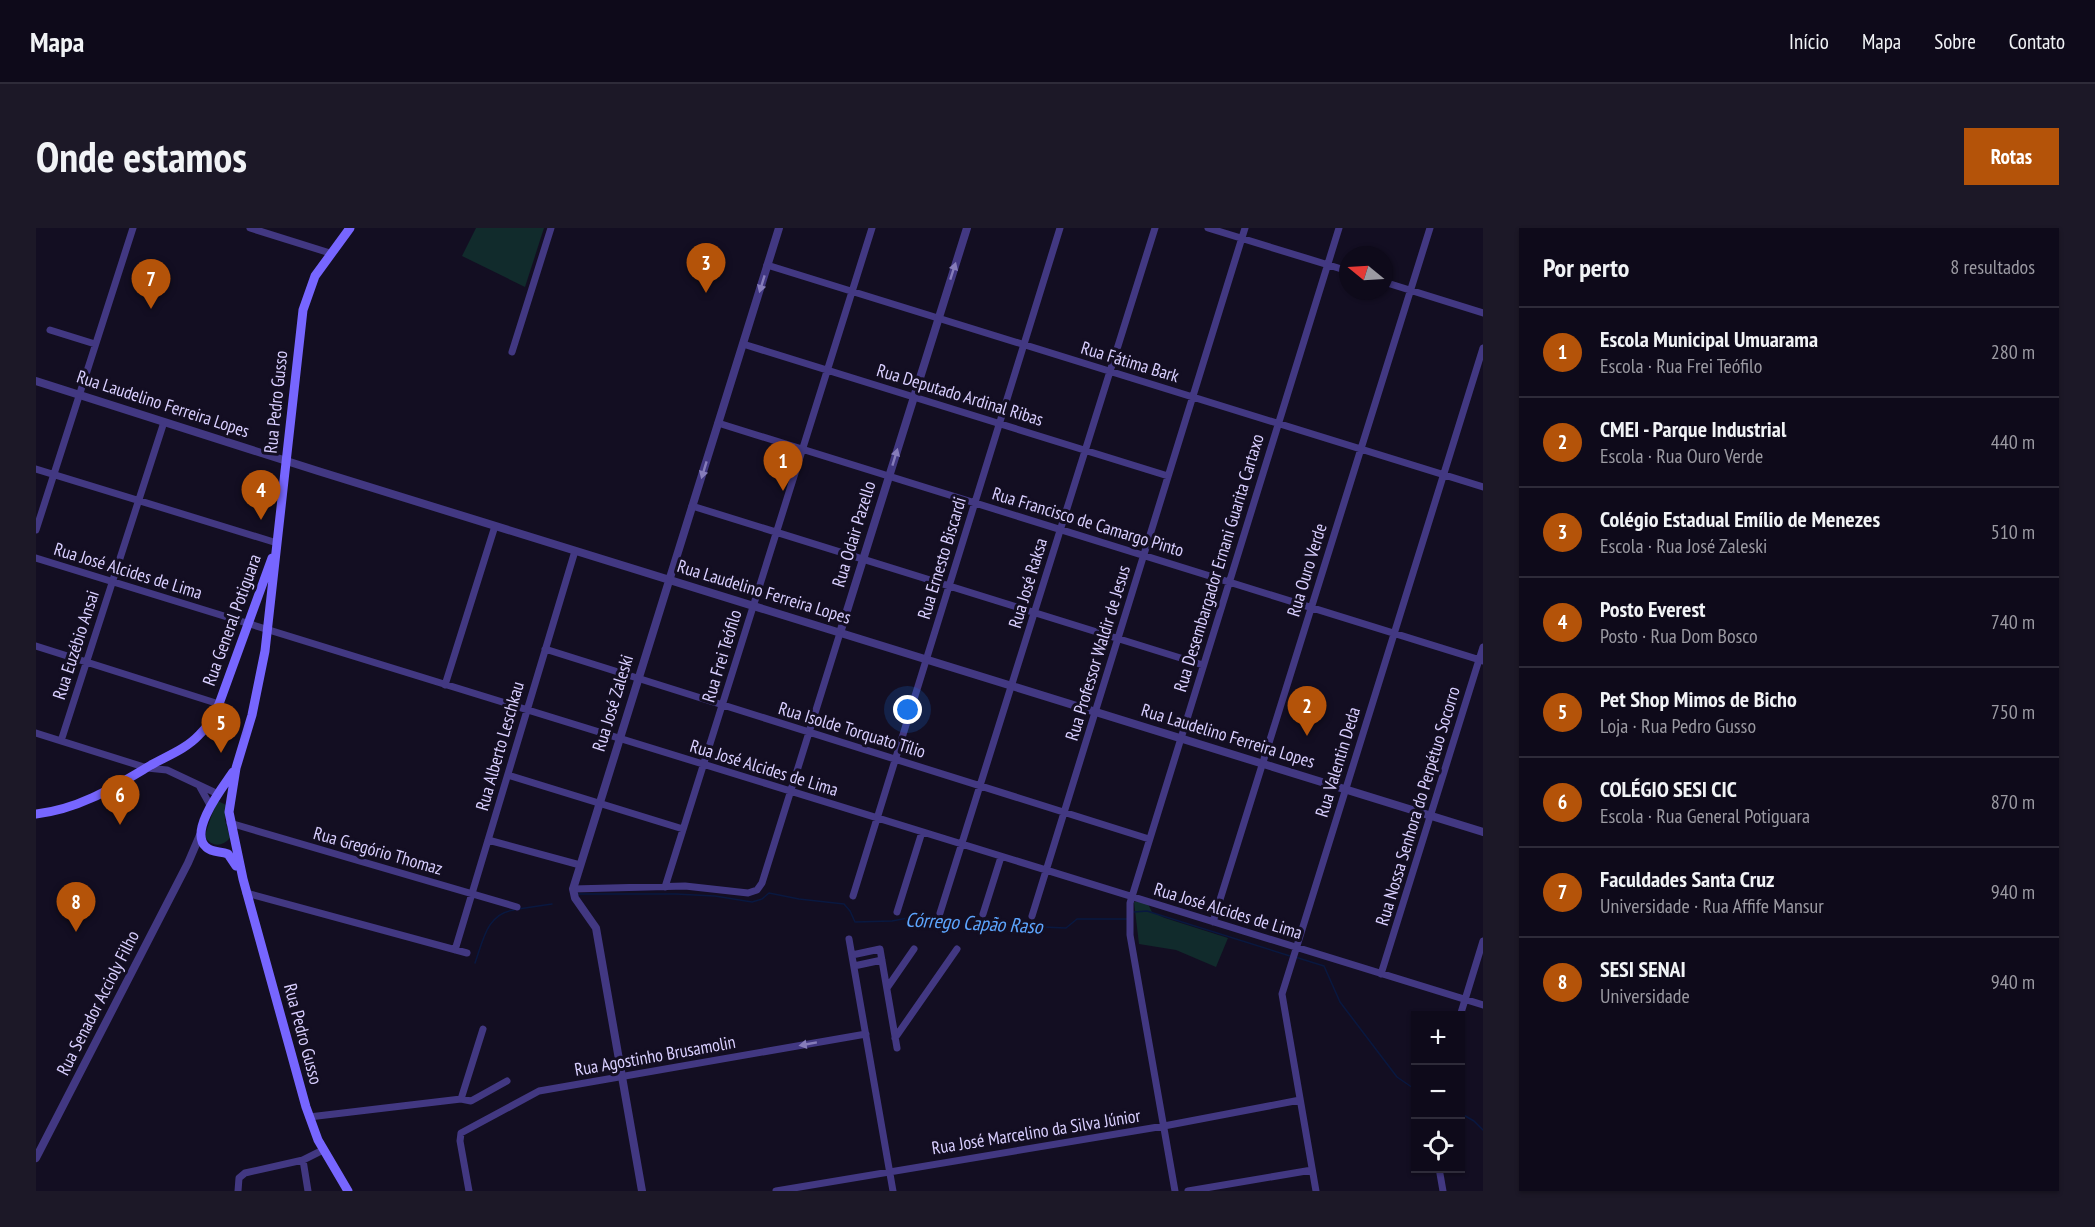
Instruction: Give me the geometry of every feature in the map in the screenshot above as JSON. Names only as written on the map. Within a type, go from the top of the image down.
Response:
[{"type":"main road","name":"Rua Pedro Gusso","points":[[348,1191],[323,1150],[309,1117],[246,893],[230,823],[230,799],[236,768],[257,693],[267,631],[303,310],[315,276],[350,228]]},
{"type":"main road","name":"Rua General Potiguara","points":[[36,814],[61,810],[82,803],[192,742],[206,727],[219,704],[277,543]]},
{"type":"main road","name":"Rua Pedro Gusso","points":[[236,768],[210,805],[200,834],[204,845],[230,855],[243,879]]},
{"type":"main road","points":[[218,794],[225,794],[230,799]]},
{"type":"main road","points":[[216,851],[230,849],[235,843]]},
{"type":"street","points":[[36,530],[132,228]]},
{"type":"street","points":[[250,228],[330,253]]},
{"type":"street","points":[[512,352],[550,228]]},
{"type":"street","name":"Rua José Zaleski","points":[[573,889],[779,228]]},
{"type":"street","name":"Rua Frei Teófilo","points":[[665,887],[872,228]]},
{"type":"street","name":"Rua Odair Pazello","points":[[665,887],[685,886],[753,893],[762,883],[967,228]]},
{"type":"street","name":"Rua Ernesto Biscardi","points":[[853,896],[1060,228]]},
{"type":"street","name":"Rua José Raksa","points":[[940,912],[1155,228]]},
{"type":"street","points":[[1208,228],[1339,268]]},
{"type":"street","name":"Rua Professor Waldir de Jesus","points":[[1032,916],[1245,228]]},
{"type":"street","name":"Rua Desembargador Ernani Guarita Cartaxo","points":[[1175,1191],[1129,925],[1131,897],[1339,228]]},
{"type":"street","name":"Rua Ouro Verde","points":[[1213,922],[1430,228]]},
{"type":"street","name":"Rua Fátima Bark","points":[[767,265],[1483,488]]},
{"type":"street","points":[[1393,285],[1483,313]]},
{"type":"street","points":[[50,330],[96,344]]},
{"type":"street","name":"Rua Deputado Ardinal Ribas","points":[[743,344],[1168,476]]},
{"type":"street","name":"Rua Valentin Deda","points":[[1316,1191],[1282,994],[1483,348]]},
{"type":"street","name":"Rua Laudelino Ferreira Lopes","points":[[36,381],[286,461],[1483,832]]},
{"type":"street","name":"Rua Euzébio Ansai","points":[[61,741],[164,422]]},
{"type":"street","name":"Rua Francisco de Camargo Pinto","points":[[718,423],[1481,660]]},
{"type":"street","points":[[36,469],[277,543]]},
{"type":"street","points":[[692,506],[1203,665]]},
{"type":"street","points":[[445,685],[495,526]]},
{"type":"street","name":"Rua Alberto Leschkau","points":[[455,950],[575,551]]},
{"type":"street","name":"Rua José Alcides de Lima","points":[[36,558],[1001,856],[1296,950],[1483,1005]]},
{"type":"street","points":[[36,646],[219,704]]},
{"type":"street","name":"Rua Nossa Senhora do Perpétuo Socorro","points":[[1382,974],[1481,660],[1483,647]]},
{"type":"street","name":"Rua Isolde Torquato Tílio","points":[[545,649],[1149,839]]},
{"type":"street","points":[[36,733],[147,768],[167,770],[218,794]]},
{"type":"street","points":[[508,775],[683,829]]},
{"type":"street","points":[[198,785],[210,805]]},
{"type":"street","name":"Rua Gregório Thomaz","points":[[230,823],[517,907]]},
{"type":"street","points":[[897,912],[922,832]]},
{"type":"street","name":"Rua Senador Accioly Filho","points":[[36,1158],[188,863],[200,834]]},
{"type":"street","points":[[488,840],[580,866]]},
{"type":"street","points":[[188,863],[200,854],[216,851]]},
{"type":"street","points":[[983,914],[1001,856]]},
{"type":"street","points":[[642,1191],[596,928],[575,898],[573,889],[665,887]]},
{"type":"street","points":[[246,893],[466,953]]},
{"type":"street","points":[[849,939],[893,1191]]},
{"type":"street","points":[[1461,1011],[1483,941]]},
{"type":"street","points":[[887,988],[914,949]]},
{"type":"street","points":[[895,1038],[957,949]]},
{"type":"street","points":[[852,955],[880,950],[897,1048]]},
{"type":"street","points":[[854,966],[882,960]]},
{"type":"street","points":[[461,1099],[483,1029]]},
{"type":"street","name":"Rua Agostinho Brusamolin","points":[[469,1191],[460,1136],[463,1131],[539,1091],[866,1034]]},
{"type":"street","points":[[309,1117],[461,1099],[471,1101],[507,1081]]},
{"type":"street","name":"Rua José Marcelino da Silva Júnior","points":[[776,1191],[1164,1126],[1300,1100]]},
{"type":"street","points":[[238,1191],[239,1178],[249,1171],[303,1160],[323,1150]]},
{"type":"street","points":[[303,1160],[308,1191]]},
{"type":"street","points":[[1188,1191],[1312,1170]]},
{"type":"street","points":[[1440,1173],[1443,1191]]},
{"type":"green space","points":[[476,228],[544,228],[525,287],[462,256]]},
{"type":"green space","points":[[218,801],[226,805],[225,820],[230,838],[217,845],[205,837]]},
{"type":"green space","points":[[1134,902],[1147,902],[1152,912],[1165,918],[1228,938],[1216,967],[1176,950],[1139,944]]},
{"type":"waterway","name":"Córrego Capão Raso","points":[[577,894],[676,894],[715,896],[752,902],[762,899],[769,893],[844,904],[855,922],[892,921],[918,916],[964,923],[973,920],[990,926],[1030,924],[1066,928],[1077,919],[1127,919]]},
{"type":"waterway","name":"Córrego Capão Raso","points":[[518,909],[552,904]]},
{"type":"waterway","name":"Córrego Capão Raso","points":[[475,963],[487,929],[492,922],[505,912],[514,910]]},
{"type":"waterway","name":"Córrego Capão Raso","points":[[1134,912],[1147,911],[1290,956]]},
{"type":"waterway","name":"Córrego Capão Raso","points":[[1295,957],[1324,966],[1340,1002],[1397,1077],[1411,1087]]},
{"type":"waterway","name":"Córrego Capão Raso","points":[[1465,1116],[1483,1130]]},
{"type":"place","name":"Colégio Estadual Emílio de Menezes","points":[[706,293]]},
{"type":"place","name":"Faculdades Santa Cruz","points":[[151,309]]},
{"type":"place","name":"Escola Municipal Umuarama","points":[[783,491]]},
{"type":"place","name":"Posto Everest","points":[[261,520]]},
{"type":"place","name":"CMEI - Parque Industrial","points":[[1307,736]]},
{"type":"place","name":"Pet Shop Mimos de Bicho","points":[[221,753]]},
{"type":"place","name":"COLÉGIO SESI CIC","points":[[120,825]]},
{"type":"place","name":"SESI SENAI","points":[[76,932]]}]
